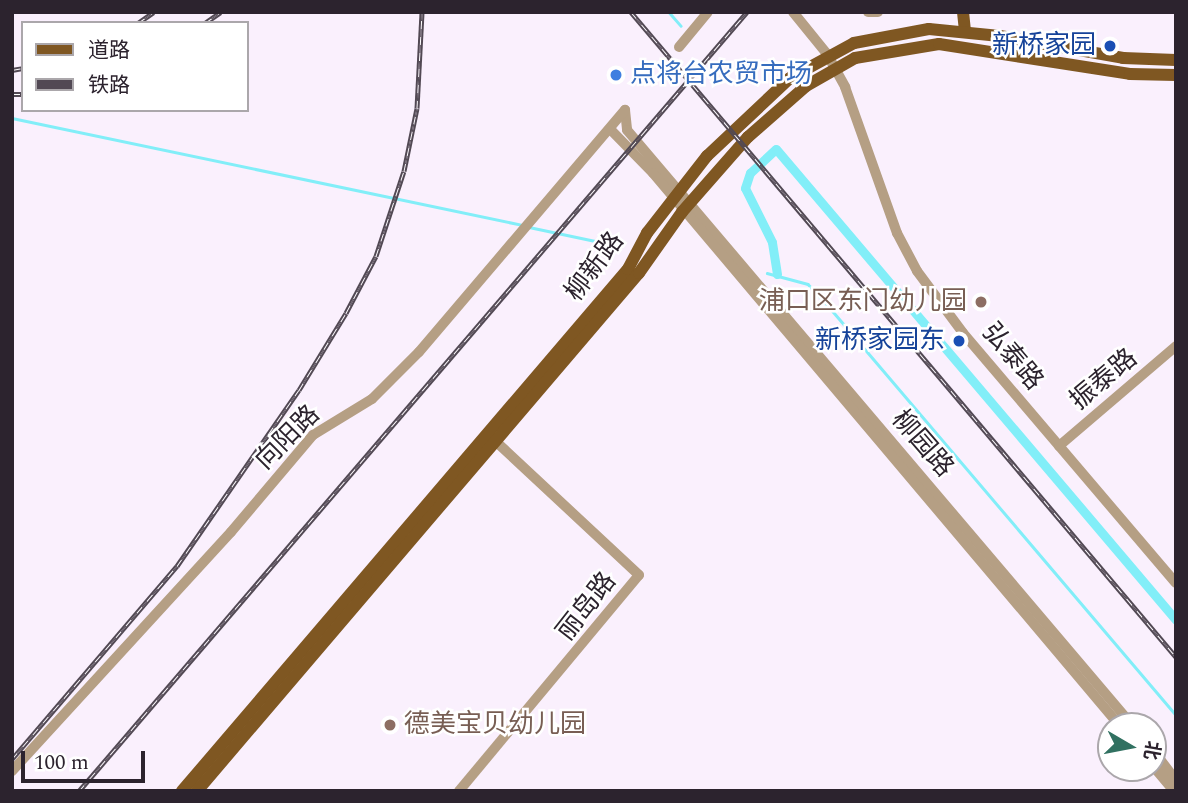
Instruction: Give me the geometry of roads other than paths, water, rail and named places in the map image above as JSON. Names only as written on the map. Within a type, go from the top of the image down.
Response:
[{"type":"main road","points":[[963,12],[965,31]]},
{"type":"main road","name":"柳新路","points":[[197,791],[628,269],[675,195],[755,106],[827,54],[899,32],[965,31],[1122,58],[1176,60]]},
{"type":"main road","name":"柳新路","points":[[182,791],[491,437],[639,273],[686,208],[777,108],[835,69],[888,50],[957,44],[1130,74],[1176,75]]},
{"type":"street","points":[[679,47],[708,12]]},
{"type":"street","name":"弘泰路","points":[[793,12],[827,54],[835,69],[897,233],[917,271],[1059,446],[1176,583]]},
{"type":"street","points":[[868,12],[878,12]]},
{"type":"street","name":"向阳路","points":[[12,771],[231,532],[313,435],[391,382],[625,110],[627,130],[675,195]]},
{"type":"street","points":[[610,129],[686,208]]},
{"type":"street","name":"柳园路","points":[[686,208],[1108,712]]},
{"type":"street","name":"柳园路","points":[[686,208],[1121,712]]},
{"type":"street","name":"振泰路","points":[[1059,446],[1176,346]]},
{"type":"street","name":"丽岛路","points":[[459,791],[639,575],[491,437]]},
{"type":"waterway","points":[[669,12],[681,26]]},
{"type":"waterway","points":[[12,118],[523,225]]},
{"type":"waterway","points":[[777,274],[772,242],[745,188],[750,173],[776,149],[1176,620]]},
{"type":"waterway","points":[[529,227],[610,244]]},
{"type":"waterway","points":[[767,273],[808,284],[825,302],[1176,715]]},
{"type":"railway","points":[[141,21],[154,12]]},
{"type":"railway","points":[[208,21],[221,12]]},
{"type":"railway","points":[[12,759],[177,566],[299,390],[346,313],[376,256],[404,171],[417,108],[422,12]]},
{"type":"railway","points":[[631,12],[1176,657]]},
{"type":"railway","points":[[79,791],[747,12]]},
{"type":"railway","points":[[12,70],[21,68]]},
{"type":"railway","points":[[12,94],[21,94]]},
{"type":"place","name":"新桥家园","points":[[1110,46]]},
{"type":"place","name":"点将台农贸市场","points":[[616,75]]},
{"type":"place","name":"浦口区东门幼儿园","points":[[981,302]]},
{"type":"place","name":"新桥家园东","points":[[959,341]]},
{"type":"place","name":"德美宝贝幼儿园","points":[[390,725]]}]
